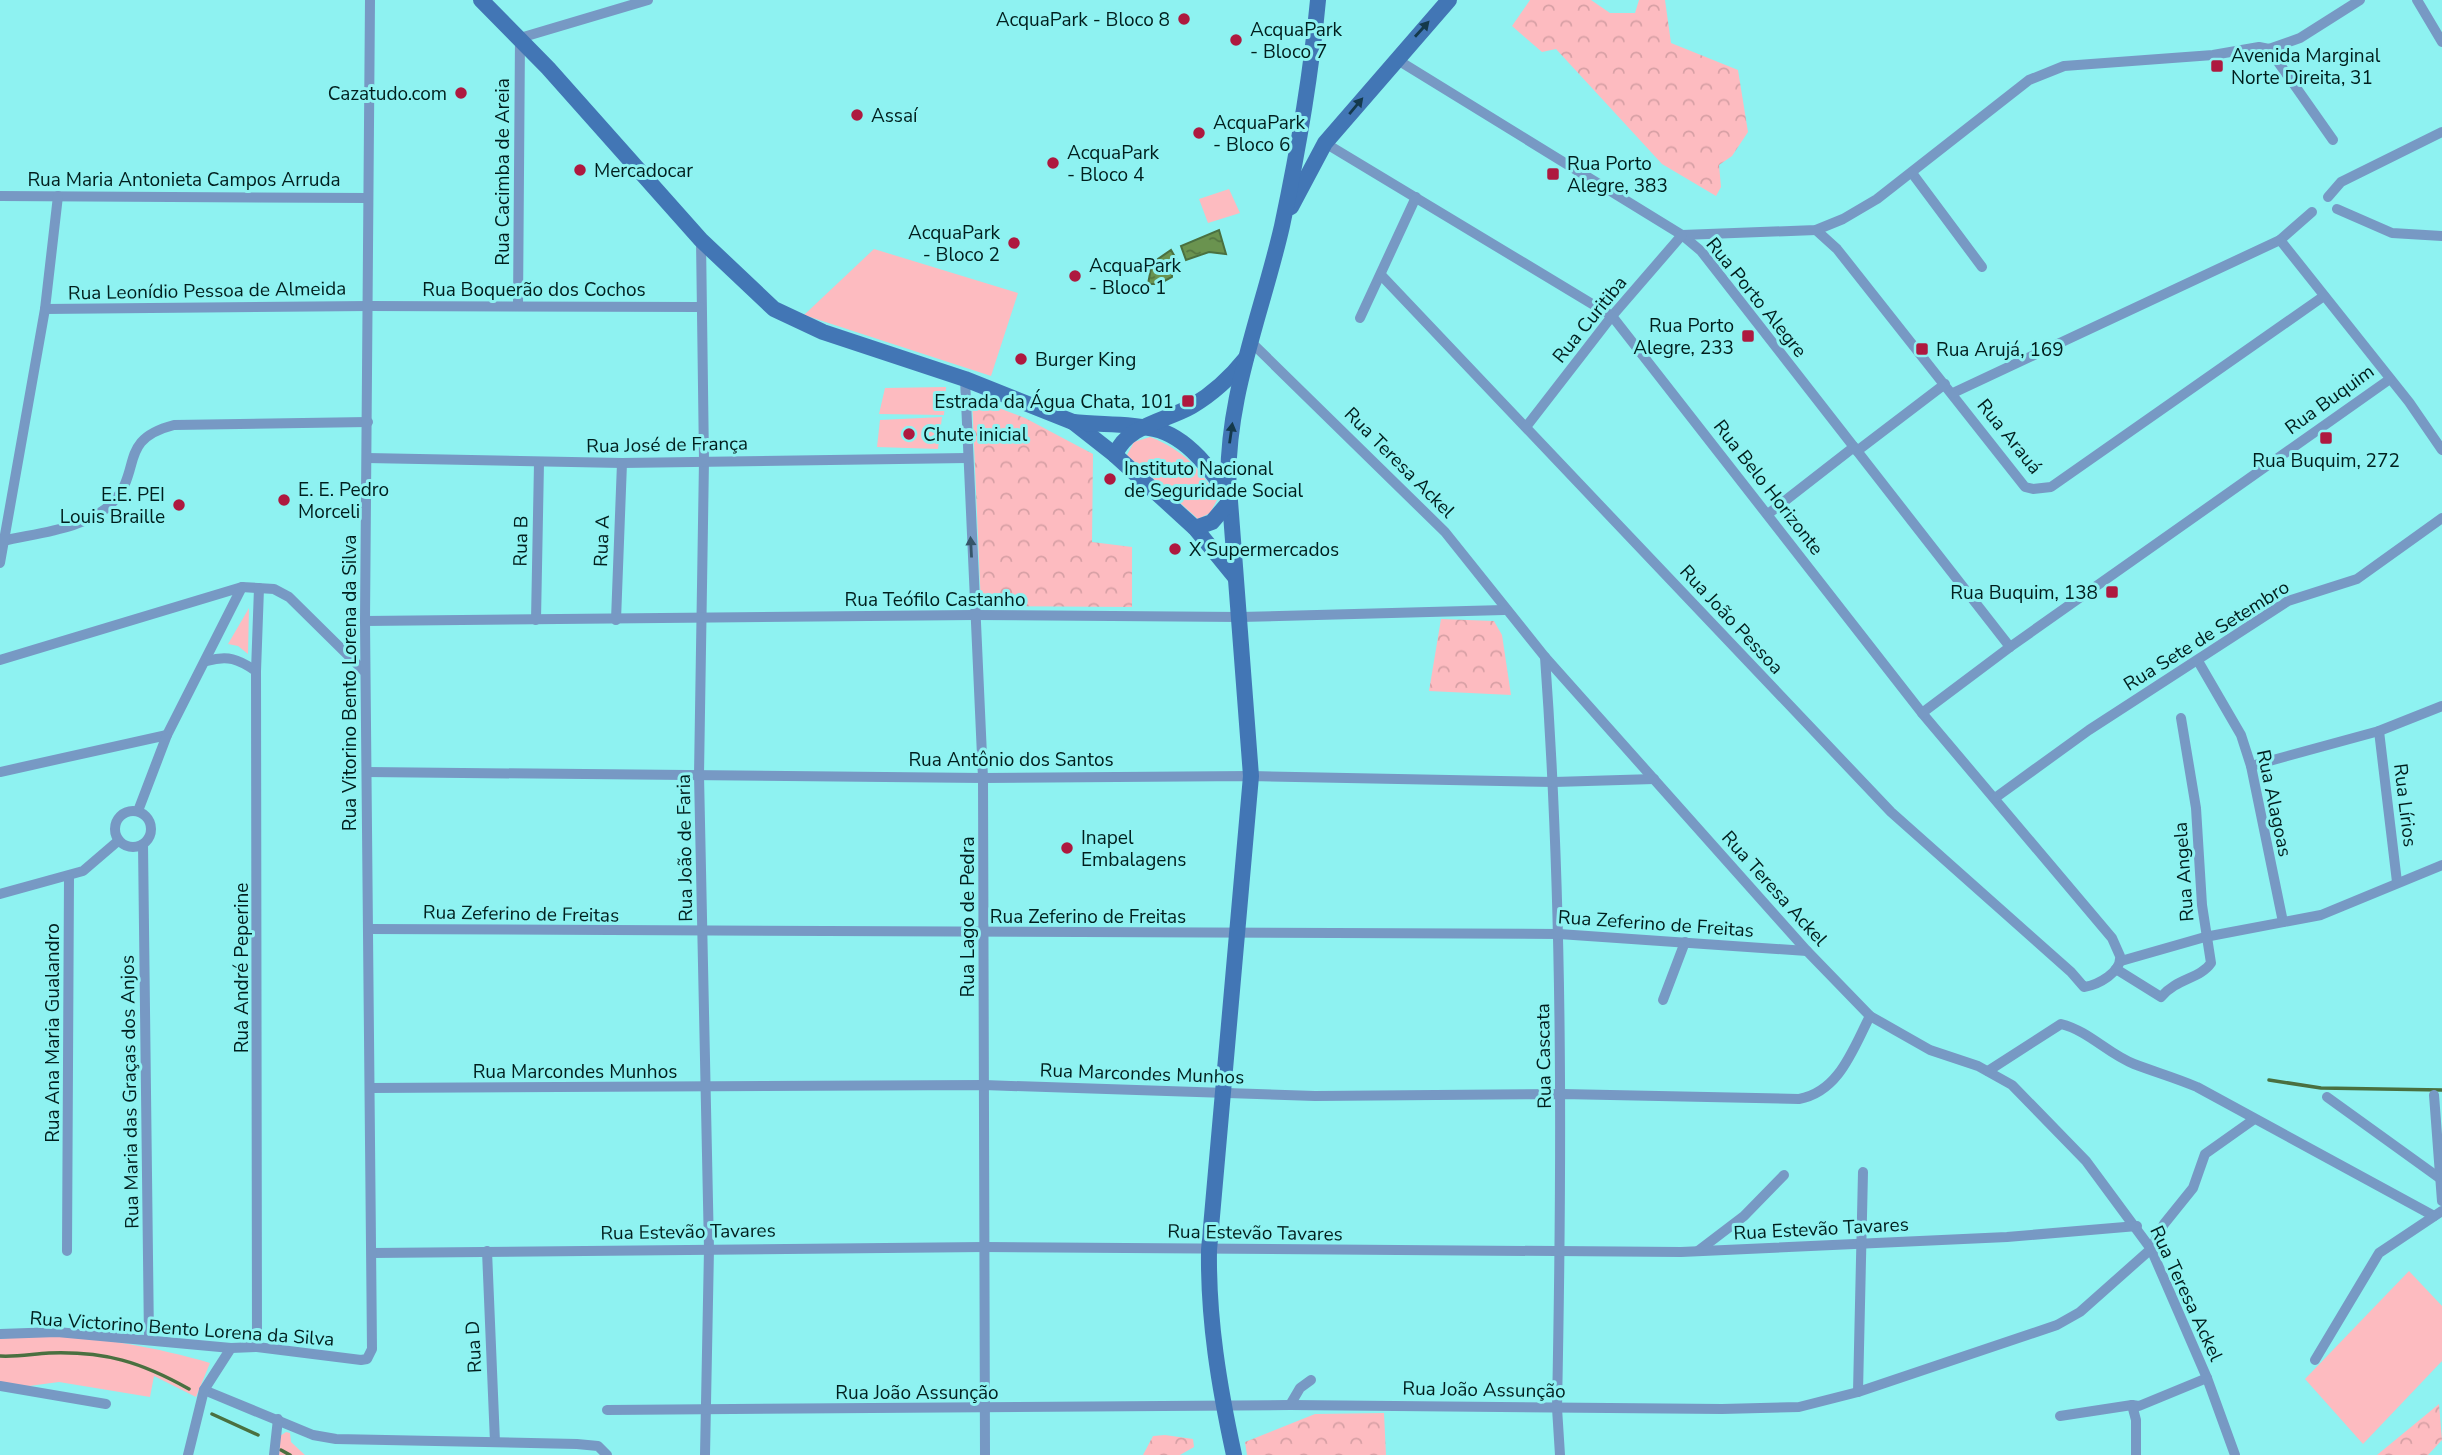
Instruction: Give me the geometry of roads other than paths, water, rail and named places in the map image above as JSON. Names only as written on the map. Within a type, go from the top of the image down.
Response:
[{"type":"main road","points":[[481,0],[520,38],[701,240],[774,309],[796,322],[965,379],[1073,422],[1115,454],[1195,528],[1235,577]]},
{"type":"main road","points":[[1234,1455],[1212,1339],[1209,1250],[1240,934],[1251,776],[1235,577],[1229,446],[1282,225],[1313,56],[1318,0]]},
{"type":"main road","points":[[1282,225],[1325,143],[1449,0]]},
{"type":"main road","points":[[1115,454],[1126,437],[1143,427],[1169,419],[1216,391],[1250,350]]},
{"type":"main road","points":[[1073,422],[1143,427],[1171,435],[1218,479],[1230,501]]},
{"type":"main road","points":[[1195,528],[1212,522],[1230,501]]},
{"type":"street","name":"Rua Vitorino Bento Lorena da Silva","points":[[361,1360],[370,1356],[372,1349],[365,672],[370,0]]},
{"type":"street","points":[[520,38],[648,0]]},
{"type":"street","points":[[1682,235],[1816,230],[1877,199],[2029,80],[2047,71],[2064,66],[2213,55],[2259,47],[2269,49],[2300,38],[2360,0]]},
{"type":"street","points":[[2417,0],[2442,42]]},
{"type":"street","name":"Rua Cacimba de Areia","points":[[519,306],[520,38]]},
{"type":"street","points":[[2269,49],[2333,139]]},
{"type":"street","name":"Rua Porto Alegre","points":[[1396,59],[1682,235],[1701,251],[2010,647]]},
{"type":"street","points":[[2328,197],[2341,182],[2442,132]]},
{"type":"street","name":"Rua Belo Horizonte","points":[[1325,143],[1612,316],[1922,713],[2112,938],[2118,965]]},
{"type":"street","points":[[1912,173],[1982,267]]},
{"type":"street","name":"Rua Maria Antonieta Campos Arruda","points":[[0,196],[368,198]]},
{"type":"street","points":[[0,563],[44,309],[58,196]]},
{"type":"street","points":[[1360,318],[1416,197]]},
{"type":"street","points":[[2337,209],[2392,233],[2442,236]]},
{"type":"street","points":[[1768,514],[1856,449],[1949,388],[2280,240],[2312,212]]},
{"type":"street","name":"Rua Arauá","points":[[1816,230],[1836,249],[2025,486],[2043,489],[2052,487],[2324,296]]},
{"type":"street","name":"Rua Curitiba","points":[[1526,427],[1612,316],[1682,235]]},
{"type":"street","name":"Rua João de Faria","points":[[701,240],[700,307],[705,460],[699,775],[709,1248],[705,1455]]},
{"type":"street","name":"Rua Buquim","points":[[1922,713],[2010,647],[2390,379],[2280,240]]},
{"type":"street","name":"Rua João Pessoa","points":[[1381,275],[1891,812],[2087,988],[2118,965]]},
{"type":"street","name":"Rua Boquerão dos Cochos","points":[[369,306],[700,307]]},
{"type":"street","name":"Rua Leonídio Pessoa de Almeida","points":[[44,309],[369,306]]},
{"type":"street","name":"Rua Teresa Ackel","points":[[1250,350],[1445,533],[1504,610],[1545,657],[1807,951],[1870,1016],[1930,1050],[1988,1071],[2012,1085],[2086,1161],[2137,1226],[2151,1249],[2207,1378],[2235,1455]]},
{"type":"street","name":"Rua Lago de Pedra","points":[[965,379],[983,778],[986,933],[985,1455]]},
{"type":"street","points":[[2390,379],[2442,450]]},
{"type":"street","points":[[3,541],[57,529],[86,519],[109,506],[124,488],[134,451],[144,437],[156,430],[174,425],[368,422]]},
{"type":"street","name":"Rua José de França","points":[[367,458],[622,463],[967,458]]},
{"type":"street","name":"Rua B","points":[[536,620],[539,463]]},
{"type":"street","name":"Rua A","points":[[616,620],[622,463]]},
{"type":"street","name":"Rua Sete de Setembro","points":[[1995,798],[2081,736],[2288,601],[2357,579],[2442,518]]},
{"type":"street","points":[[138,811],[167,736],[207,662],[242,587]]},
{"type":"street","points":[[0,660],[242,587],[274,589],[289,597],[365,672]]},
{"type":"street","name":"Rua André Peperine","points":[[257,1347],[256,671],[259,588]]},
{"type":"street","name":"Rua Teófilo Castanho","points":[[365,621],[704,620],[974,615],[1240,617],[1504,610]]},
{"type":"street","points":[[207,662],[227,657],[239,660],[256,671]]},
{"type":"street","name":"Rua Cascata","points":[[1545,657],[1554,782],[1559,934],[1562,1094],[1558,1408],[1560,1455]]},
{"type":"street","name":"Rua Alagoas","points":[[2199,661],[2230,711],[2251,766],[2283,922]]},
{"type":"street","points":[[2251,766],[2379,731],[2442,706]]},
{"type":"street","name":"Rua Angela","points":[[2118,965],[2161,997],[2175,983],[2199,974],[2209,966],[2211,958],[2205,937],[2196,808],[2180,718]]},
{"type":"street","name":"Rua Lírios","points":[[2379,731],[2397,882]]},
{"type":"street","points":[[0,772],[167,736]]},
{"type":"street","name":"Rua Antônio dos Santos","points":[[367,772],[983,778],[1251,776],[1554,782],[1654,779]]},
{"type":"street","points":[[126,811],[138,811],[148,818],[152,829],[143,844],[133,848],[118,841],[114,830],[117,819],[126,811]]},
{"type":"street","points":[[0,894],[69,877],[95,863],[118,841]]},
{"type":"street","name":"Rua Maria das Graças dos Anjos","points":[[143,844],[149,1340]]},
{"type":"street","points":[[2118,965],[2205,937],[2321,915],[2442,865]]},
{"type":"street","name":"Rua Ana Maria Gualandro","points":[[67,1251],[69,877]]},
{"type":"street","name":"Rua Zeferino de Freitas","points":[[369,929],[1559,934],[1807,951]]},
{"type":"street","points":[[1664,1000],[1685,942]]},
{"type":"street","name":"Rua Marcondes Munhos","points":[[370,1088],[705,1089],[984,1085],[1315,1096],[1562,1094],[1799,1100],[1813,1097],[1845,1065],[1870,1016]]},
{"type":"street","points":[[1988,1071],[2061,1024],[2074,1027],[2133,1064],[2160,1070],[2196,1087],[2253,1120],[2438,1213],[2379,1253],[2315,1360]]},
{"type":"street","points":[[2434,1095],[2438,1177],[2442,1201]]},
{"type":"street","points":[[2327,1097],[2438,1177]]},
{"type":"street","name":"Rua João Assunção","points":[[607,1410],[1290,1405],[1799,1407],[1858,1392],[2057,1325],[2089,1305],[2151,1249],[2164,1224],[2193,1188],[2205,1154],[2253,1120]]},
{"type":"street","points":[[1858,1392],[1863,1172]]},
{"type":"street","points":[[1698,1251],[1744,1216],[1784,1175]]},
{"type":"street","name":"Rua Estevão Tavares","points":[[372,1253],[984,1247],[1560,1253],[1698,1251],[2007,1237],[2137,1226]]},
{"type":"street","name":"Rua D","points":[[487,1251],[495,1442]]},
{"type":"street","name":"Rua Victorino Bento Lorena da Silva","points":[[0,1334],[57,1332],[231,1348],[257,1347],[361,1360]]},
{"type":"street","points":[[188,1455],[204,1390],[231,1348]]},
{"type":"street","points":[[2060,1416],[2138,1406],[2207,1378]]},
{"type":"street","points":[[1290,1405],[1300,1388],[1311,1380]]},
{"type":"street","points":[[0,1386],[106,1404]]},
{"type":"street","points":[[204,1390],[313,1435],[336,1439],[598,1446],[607,1455]]},
{"type":"street","points":[[2132,1405],[2136,1420],[2136,1455]]},
{"type":"street","points":[[274,1455],[278,1419]]},
{"type":"water","points":[[1219,230],[1226,254],[1209,252],[1186,260],[1181,246]]},
{"type":"water","points":[[1171,250],[1178,262],[1172,269],[1172,277],[1159,284],[1148,284],[1152,263]]},
{"type":"waterway","points":[[2269,1080],[2321,1088],[2442,1090]]},
{"type":"waterway","points":[[0,1356],[49,1353],[105,1356],[138,1365],[189,1389]]},
{"type":"waterway","points":[[212,1414],[258,1435]]},
{"type":"waterway","points":[[281,1450],[290,1455]]},
{"type":"place","name":"AcquaPark - Bloco 8","points":[[1184,19]]},
{"type":"place","name":"AcquaPark - Bloco 7","points":[[1236,40]]},
{"type":"place","name":"Avenida Marginal Norte Direita, 31","points":[[2217,66]]},
{"type":"place","name":"Cazatudo.com","points":[[461,93]]},
{"type":"place","name":"Assaí","points":[[857,115]]},
{"type":"place","name":"AcquaPark - Bloco 6","points":[[1199,133]]},
{"type":"place","name":"AcquaPark - Bloco 4","points":[[1053,163]]},
{"type":"place","name":"Mercadocar","points":[[580,170]]},
{"type":"place","name":"Rua Porto Alegre, 383","points":[[1553,174]]},
{"type":"place","name":"AcquaPark - Bloco 2","points":[[1014,243]]},
{"type":"place","name":"AcquaPark - Bloco 1","points":[[1075,276]]},
{"type":"place","name":"Rua Porto Alegre, 233","points":[[1748,336]]},
{"type":"place","name":"Rua Arujá, 169","points":[[1922,349]]},
{"type":"place","name":"Burger King","points":[[1021,359]]},
{"type":"place","name":"Estrada da Água Chata, 101","points":[[1188,401]]},
{"type":"place","name":"Chute inicial","points":[[909,434]]},
{"type":"place","name":"Rua Buquim, 272","points":[[2326,438]]},
{"type":"place","name":"Instituto Nacional de Seguridade Social","points":[[1110,479]]},
{"type":"place","name":"E. E. Pedro Morceli","points":[[284,500]]},
{"type":"place","name":"E.E. PEI Louis Braille","points":[[179,505]]},
{"type":"place","name":"X Supermercados","points":[[1175,549]]},
{"type":"place","name":"Rua Buquim, 138","points":[[2112,592]]},
{"type":"place","name":"Inapel Embalagens","points":[[1067,848]]}]
